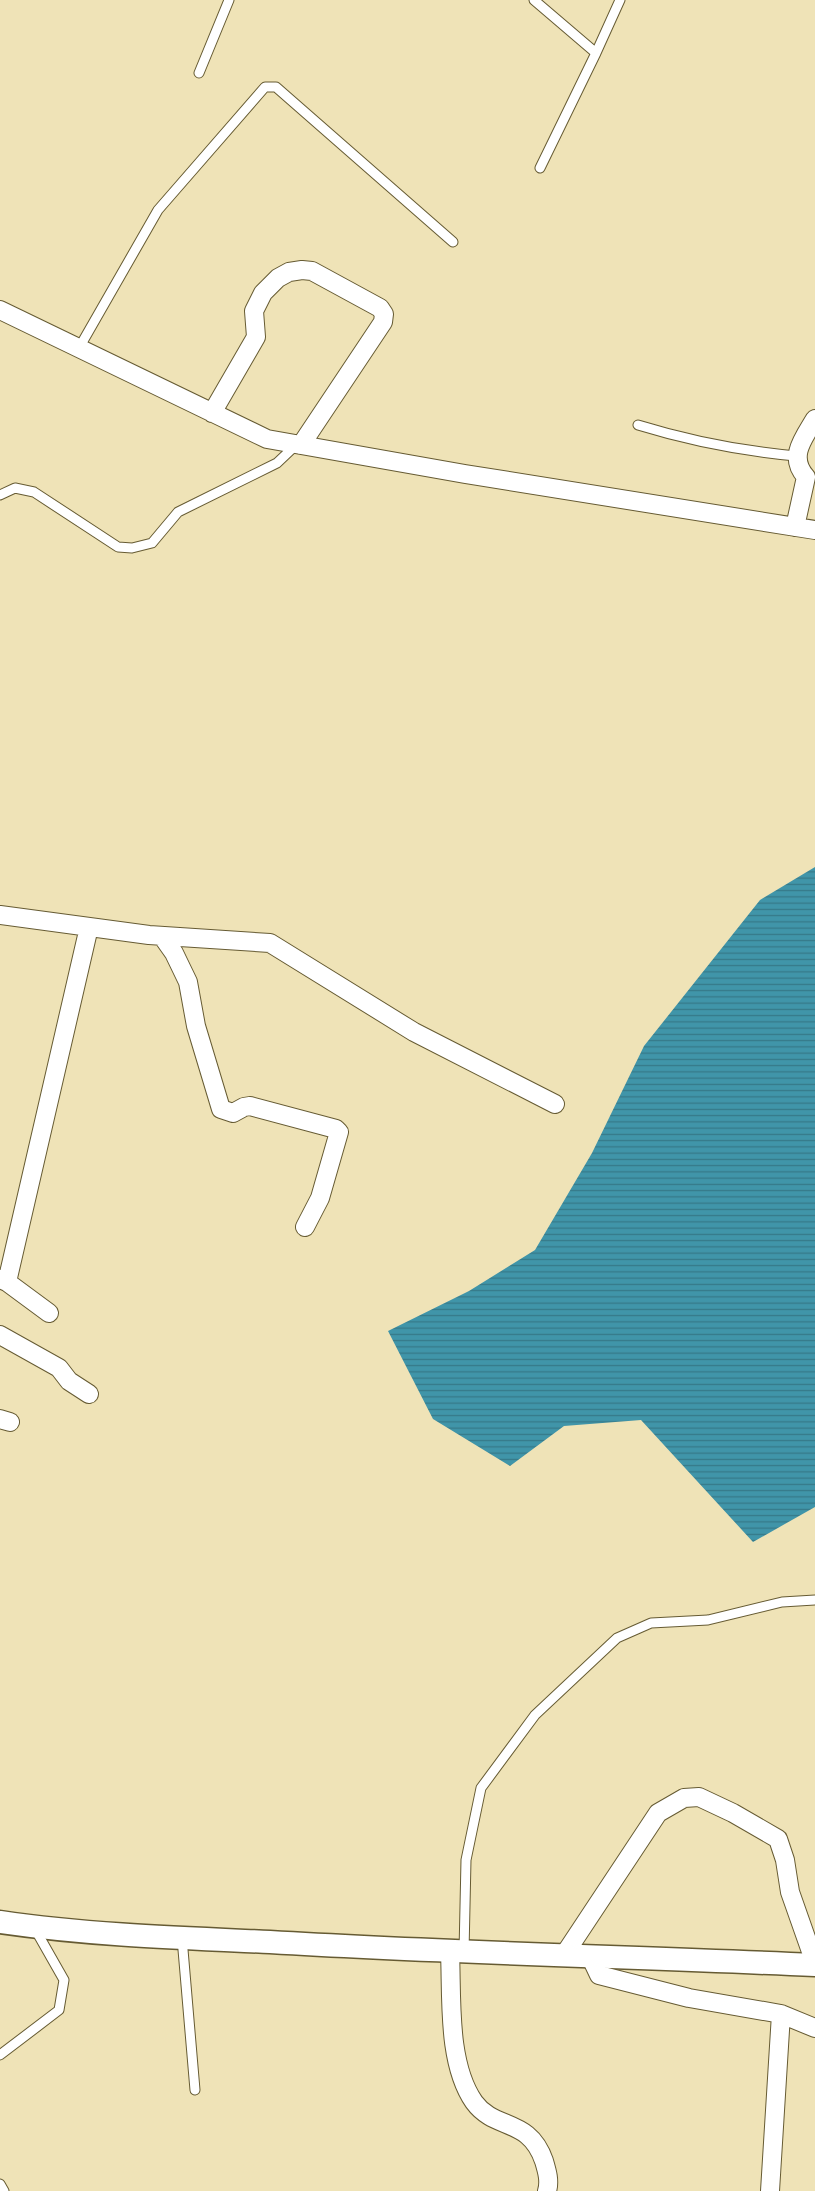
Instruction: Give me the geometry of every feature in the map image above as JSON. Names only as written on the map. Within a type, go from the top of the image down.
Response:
[{"type":"street","points":[[212,413],[256,337],[254,311],[262,293],[278,278],[290,272],[312,271],[380,308],[384,314],[383,322],[299,445]]},
{"type":"street","points":[[0,310],[267,439],[815,530]]},
{"type":"street","points":[[795,527],[811,483],[800,471],[796,456],[798,447],[815,419]]},
{"type":"street","points":[[0,915],[162,936],[270,943],[414,1032],[555,1104]]},
{"type":"street","points":[[49,1313],[4,1281],[89,927]]},
{"type":"street","points":[[162,936],[174,953],[188,982],[196,1026],[221,1108],[233,1113],[250,1106],[336,1129],[339,1132],[320,1198],[305,1227]]},
{"type":"street","points":[[0,1335],[59,1368],[69,1381],[89,1394]]},
{"type":"street","points":[[0,1922],[34,1927],[182,1938],[457,1952],[815,1964],[790,1892],[785,1860],[778,1839],[733,1813],[699,1797],[684,1798],[658,1813],[564,1955]]},
{"type":"street","points":[[457,1952],[452,2025],[459,2069],[466,2088],[483,2113],[528,2134],[534,2142],[547,2171],[547,2191]]},
{"type":"street","points":[[590,1956],[599,1975],[689,1998],[781,2014],[815,2028]]},
{"type":"street","points":[[770,2191],[781,2014]]},
{"type":"lane","points":[[199,72],[229,0]]},
{"type":"lane","points":[[534,0],[596,54]]},
{"type":"lane","points":[[540,168],[596,54],[620,0]]},
{"type":"lane","points":[[79,348],[158,210],[265,87],[276,87],[453,242]]},
{"type":"lane","points":[[638,425],[717,446],[796,456]]},
{"type":"lane","points":[[0,495],[15,488],[34,492],[118,547],[132,548],[152,543],[178,512],[277,463],[299,445]]},
{"type":"lane","points":[[457,1952],[466,1860],[481,1788],[535,1715],[617,1638],[651,1623],[708,1620],[782,1602],[815,1600]]},
{"type":"lane","points":[[0,2055],[59,2010],[64,1980],[34,1927]]},
{"type":"lane","points":[[182,1938],[195,2090]]},
{"type":"lane","points":[[0,2184],[4,2191]]},
{"type":"water","points":[[815,867],[815,1507],[753,1542],[641,1420],[564,1426],[510,1466],[433,1419],[388,1331],[469,1291],[535,1250],[592,1153],[644,1046],[760,900]]}]
